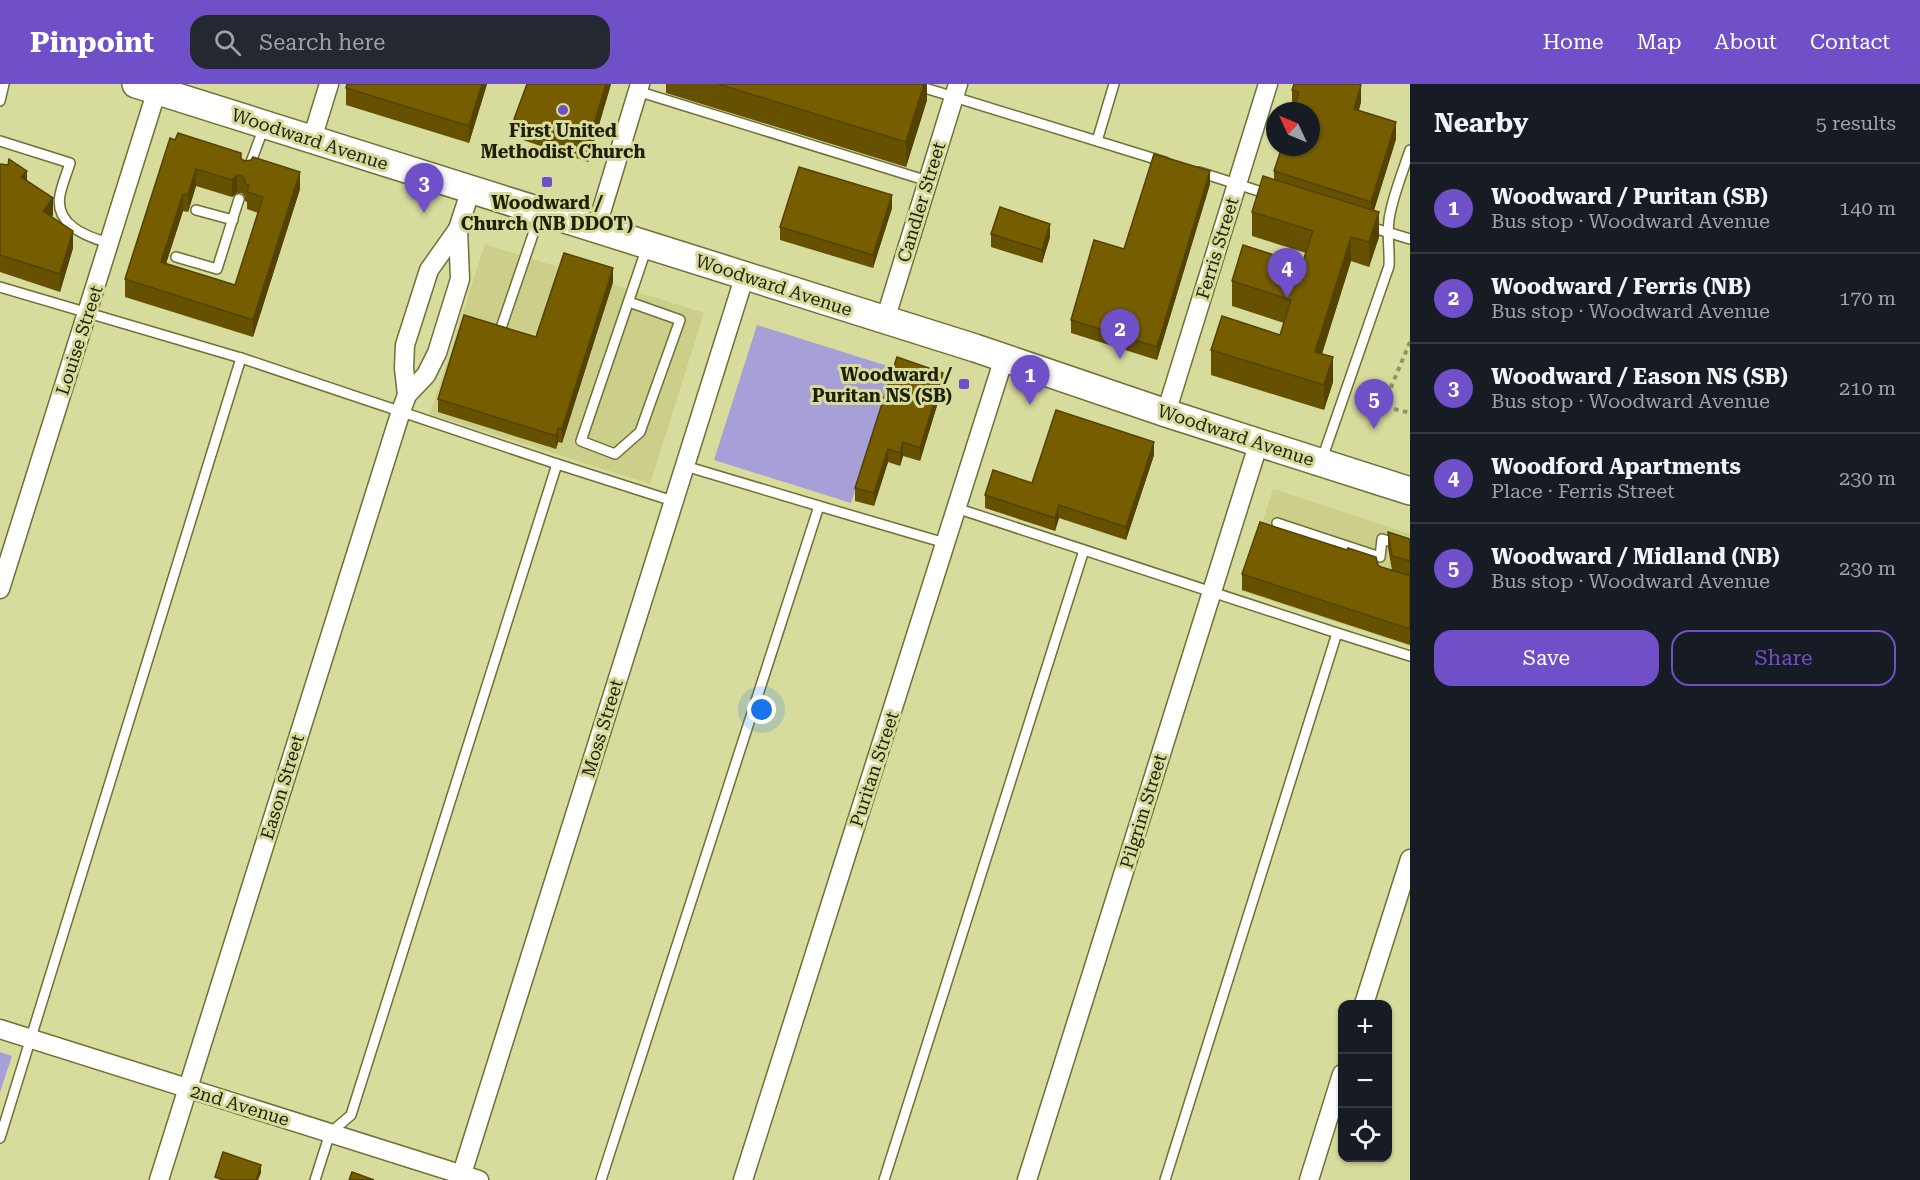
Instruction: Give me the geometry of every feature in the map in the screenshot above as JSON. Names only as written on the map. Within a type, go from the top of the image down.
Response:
[{"type":"main road","name":"Woodward Avenue","points":[[147,87],[745,275],[1410,491]]},
{"type":"street","points":[[312,140],[329,84]]},
{"type":"street","name":"Ferris Street","points":[[1166,413],[1269,84]]},
{"type":"street","name":"Louise Street","points":[[0,589],[110,243],[147,87]]},
{"type":"street","points":[[596,229],[639,88]]},
{"type":"street","name":"Candler Street","points":[[885,320],[956,90]]},
{"type":"street","name":"Eason Street","points":[[159,1180],[404,403],[405,345],[429,270],[458,229],[471,189]]},
{"type":"street","name":"Eason Street","points":[[404,403],[426,375],[440,343],[460,279],[458,229]]},
{"type":"street","name":"Moss Street","points":[[467,1178],[745,275]]},
{"type":"street","name":"Puritan Street","points":[[743,1180],[1004,358]]},
{"type":"street","name":"Pilgrim Street","points":[[1027,1180],[1259,442]]},
{"type":"street","points":[[1366,1000],[1410,859]]},
{"type":"street","name":"2nd Avenue","points":[[0,1029],[467,1178]]},
{"type":"street","points":[[1309,1180],[1338,1087]]},
{"type":"lane","points":[[0,101],[4,84]]},
{"type":"lane","points":[[912,84],[956,90],[1097,141],[1173,164]]},
{"type":"lane","points":[[1097,141],[1114,84]]},
{"type":"lane","points":[[639,88],[928,181]]},
{"type":"lane","points":[[247,172],[265,124]]},
{"type":"lane","points":[[0,141],[70,163],[59,197],[62,218],[76,230],[93,239],[110,243]]},
{"type":"lane","points":[[1321,462],[1389,266],[1390,213],[1410,150]]},
{"type":"lane","points":[[1194,170],[1280,198]]},
{"type":"lane","points":[[176,256],[217,268],[239,199]]},
{"type":"lane","points":[[196,210],[233,220]]},
{"type":"lane","points":[[501,328],[541,212]]},
{"type":"lane","points":[[1356,222],[1410,239]]},
{"type":"lane","points":[[629,302],[680,320],[640,432],[615,454],[581,441],[647,245]]},
{"type":"lane","points":[[0,287],[87,314],[404,403],[557,464],[674,501]]},
{"type":"lane","points":[[0,1138],[241,358]]},
{"type":"lane","points":[[315,1180],[330,1133],[351,1115],[557,464]]},
{"type":"lane","points":[[685,466],[945,543]]},
{"type":"lane","points":[[601,1180],[819,506]]},
{"type":"lane","points":[[956,508],[1410,656]]},
{"type":"lane","points":[[1277,523],[1381,562],[1382,539],[1405,548]]},
{"type":"lane","points":[[884,1180],[1084,550]]},
{"type":"lane","points":[[1165,1180],[1337,633]]},
{"type":"path","points":[[1410,342],[1383,406],[1410,413]]},
{"type":"shaded area","points":[[485,244],[704,313],[650,484],[430,414]]},
{"type":"shaded area","points":[[757,325],[894,368],[851,503],[714,460]]},
{"type":"shaded area","points":[[1273,489],[1410,534],[1410,646],[1241,591]]},
{"type":"shaded area","points":[[0,1052],[12,1056],[0,1092]]},
{"type":"building","points":[[347,84],[482,84],[469,126],[346,88]]},
{"type":"building","name":"First United Methodist Church","points":[[527,84],[606,84],[588,144],[514,119]]},
{"type":"building","points":[[718,84],[924,84],[906,142]]},
{"type":"building","points":[[1294,84],[1359,84],[1361,85],[1354,109],[1396,122],[1371,202],[1274,171],[1279,156],[1320,156],[1320,102],[1296,102],[1299,92],[1292,90]]},
{"type":"building","points":[[178,133],[241,153],[241,159],[245,161],[253,157],[300,172],[253,320],[125,279],[170,138],[175,140]],"holes":[[[196,169],[232,180],[237,175],[242,176],[245,184],[249,185],[247,192],[263,197],[235,285],[161,262],[183,194],[188,195]]]},
{"type":"building","points":[[1154,154],[1210,171],[1157,347],[1071,320],[1094,240],[1124,249]]},
{"type":"building","points":[[9,159],[27,171],[21,177],[53,198],[43,211],[73,231],[60,274],[0,255],[0,164],[8,165]]},
{"type":"building","points":[[799,167],[892,195],[873,255],[780,227]]},
{"type":"building","points":[[1263,176],[1379,212],[1369,242],[1351,237],[1315,352],[1333,357],[1324,385],[1211,350],[1222,316],[1280,335],[1291,300],[1232,281],[1243,245],[1302,264],[1313,231],[1252,212]]},
{"type":"building","points":[[1000,207],[1050,224],[1042,250],[991,234]]},
{"type":"building","points":[[564,253],[613,268],[562,429],[558,428],[556,436],[438,399],[464,315],[536,337]]},
{"type":"building","points":[[897,357],[943,373],[920,448],[903,442],[900,453],[888,449],[874,493],[855,488]]},
{"type":"building","points":[[1056,410],[1154,442],[1126,527],[1059,505],[1055,518],[985,495],[993,470],[1032,483]]},
{"type":"building","points":[[1260,522],[1376,557],[1381,567],[1410,574],[1410,629],[1242,574]]},
{"type":"building","points":[[1388,532],[1410,539],[1410,561],[1392,556]]},
{"type":"building","points":[[223,1152],[261,1165],[256,1180],[223,1180],[215,1177]]},
{"type":"building","points":[[352,1172],[374,1180],[349,1180]]},
{"type":"place","name":"First United Methodist Church","points":[[563,110]]},
{"type":"place","name":"Woodward / Church (NB DDOT)","points":[[547,182]]},
{"type":"place","name":"Woodward / Eason NS (SB)","points":[[424,213]]},
{"type":"place","name":"Woodford Apartments","points":[[1287,298]]},
{"type":"place","name":"Woodward / Ferris (NB)","points":[[1120,359]]},
{"type":"place","name":"Woodward / Puritan NS (SB)","points":[[964,384]]},
{"type":"place","name":"Woodward / Puritan (SB)","points":[[1030,405]]},
{"type":"place","name":"Woodward / Midland (NB)","points":[[1374,429]]}]
